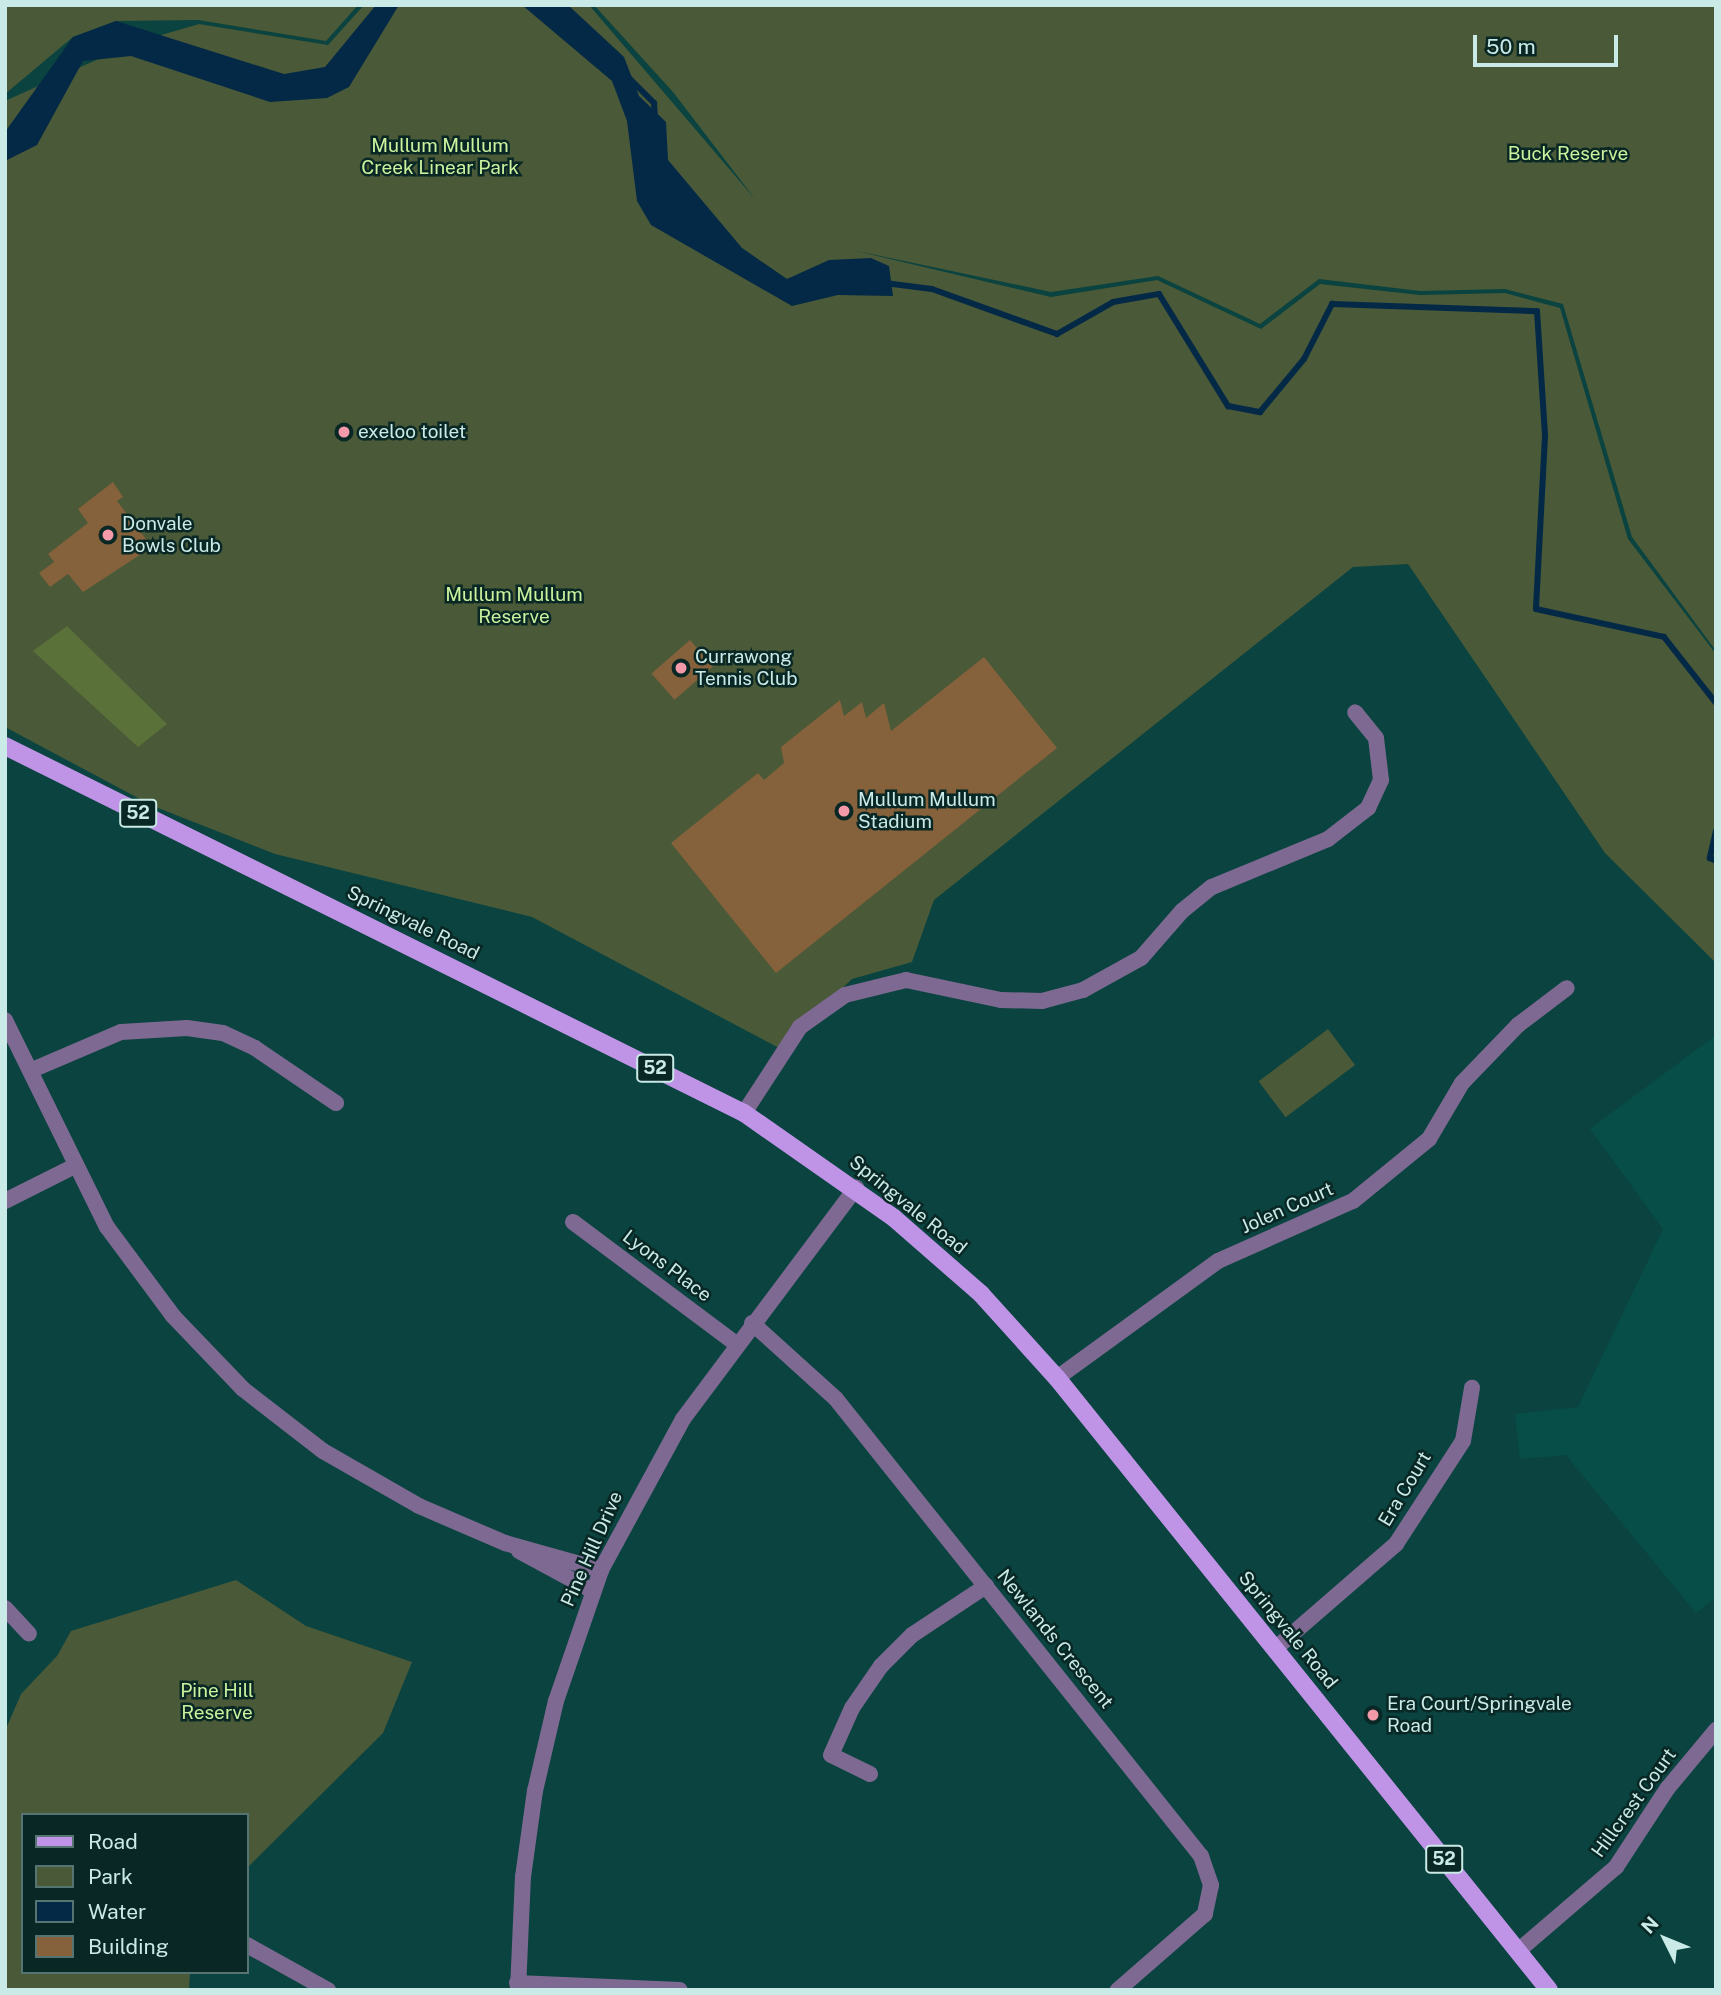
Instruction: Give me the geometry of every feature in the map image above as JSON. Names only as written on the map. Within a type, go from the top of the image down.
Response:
[{"type":"main road","name":"Springvale Road","points":[[5,746],[744,1113],[856,1188],[981,1294],[1057,1378],[1549,1990]]},
{"type":"street","points":[[744,1113],[800,1027],[845,995],[906,980],[1001,1000],[1042,1000],[1083,990],[1142,958],[1182,911],[1212,887],[1336,834],[1368,808],[1381,780],[1377,738],[1355,712]]},
{"type":"street","name":"Jolen Court","points":[[1057,1378],[1217,1261],[1353,1201],[1429,1139],[1462,1083],[1518,1026],[1567,988]]},
{"type":"street","points":[[5,1020],[32,1070],[73,1167],[149,1287],[265,1408],[392,1492],[505,1543],[593,1591]]},
{"type":"street","points":[[32,1070],[121,1032],[187,1028],[223,1033],[255,1048],[337,1103]]},
{"type":"street","points":[[5,1201],[73,1167]]},
{"type":"street","name":"Pine Hill Drive","points":[[517,1986],[535,1791],[556,1701],[601,1570],[654,1467],[736,1345],[856,1188]]},
{"type":"street","name":"Lyons Place","points":[[573,1222],[736,1345]]},
{"type":"street","name":"Newlands Crescent","points":[[752,1323],[836,1399],[1196,1847],[1209,1874],[1211,1893],[1201,1919],[1118,1990]]},
{"type":"street","name":"Era Court","points":[[1276,1648],[1396,1544],[1463,1441],[1472,1388]]},
{"type":"street","points":[[505,1543],[601,1570]]},
{"type":"street","points":[[870,1774],[831,1755],[852,1708],[881,1666],[912,1636],[986,1586]]},
{"type":"street","points":[[5,1608],[29,1634]]},
{"type":"street","name":"Hillcrest Court","points":[[1518,1951],[1616,1867],[1667,1789],[1716,1730]]},
{"type":"street","points":[[248,1946],[328,1990]]},
{"type":"street","points":[[517,1986],[680,1990]]},
{"type":"shaded area","points":[[67,626],[167,724],[138,747],[33,651]]},
{"type":"shaded area","points":[[1716,1035],[1716,1597],[1696,1613],[1566,1455],[1520,1459],[1515,1414],[1578,1407],[1663,1229],[1590,1129]]},
{"type":"green space","points":[[5,5],[358,5],[326,41],[198,20],[116,21],[73,37],[5,94]]},
{"type":"green space","points":[[364,5],[589,5],[755,199],[673,92],[594,5],[1716,5],[1716,651],[1632,537],[1563,304],[1505,289],[1420,291],[1319,279],[1260,324],[1158,276],[1051,292],[852,250],[1051,297],[1157,280],[1261,329],[1320,284],[1420,295],[1505,293],[1560,308],[1628,539],[1716,654],[1716,963],[1605,853],[1408,564],[1353,567],[934,900],[912,962],[852,979],[779,1048],[532,917],[275,854],[153,806],[5,727],[5,101],[134,43],[199,24],[328,45]]},
{"type":"green space","points":[[1328,1029],[1355,1065],[1286,1117],[1259,1081]]},
{"type":"green space","name":"Pine Hill Reserve","points":[[236,1580],[306,1626],[412,1662],[383,1733],[248,1867],[248,1813],[21,1813],[21,1974],[190,1974],[189,1990],[5,1990],[5,1731],[21,1694],[57,1656],[71,1631]]},
{"type":"water","points":[[376,5],[399,5],[349,87],[327,98],[270,102],[131,56],[83,61],[37,145],[5,161],[5,132],[73,37],[116,21],[284,74],[325,67]]},
{"type":"water","points":[[522,5],[568,5],[624,57],[639,96],[666,122],[668,160],[742,248],[787,279],[829,260],[871,258],[889,266],[893,296],[838,295],[792,306],[651,225],[637,201],[627,121],[612,81]]},
{"type":"building","name":"Donvale Bowls Club","points":[[113,482],[123,497],[117,501],[152,547],[83,592],[68,574],[50,587],[39,573],[54,562],[48,554],[88,523],[78,509]]},
{"type":"building","name":"Currawong Tennis Club","points":[[690,640],[713,666],[674,700],[652,673]]},
{"type":"building","name":"Mullum Mullum Stadium","points":[[984,657],[1057,748],[776,973],[671,843],[758,773],[764,780],[784,763],[781,747],[840,700],[844,716],[862,702],[866,718],[884,703],[891,731]]},
{"type":"waterway","points":[[628,77],[654,103],[655,119]]},
{"type":"waterway","points":[[885,283],[932,289],[1057,334],[1113,302],[1159,294],[1228,406],[1260,412],[1304,359],[1332,304],[1537,311],[1545,436],[1536,609],[1664,637],[1716,703]]},
{"type":"waterway","points":[[1716,831],[1710,858],[1716,861]]},
{"type":"place","name":"exeloo toilet","points":[[344,432]]},
{"type":"place","name":"Donvale Bowls Club","points":[[108,535]]},
{"type":"place","name":"Currawong Tennis Club","points":[[681,668]]},
{"type":"place","name":"Mullum Mullum Stadium","points":[[844,811]]},
{"type":"place","name":"Era Court/Springvale Road","points":[[1373,1715]]},
{"type":"park label","name":"Buck Reserve","points":[[1568,154]]},
{"type":"park label","name":"Mullum Mullum Creek Linear Park","points":[[440,157]]},
{"type":"park label","name":"Mullum Mullum Reserve","points":[[514,606]]}]
